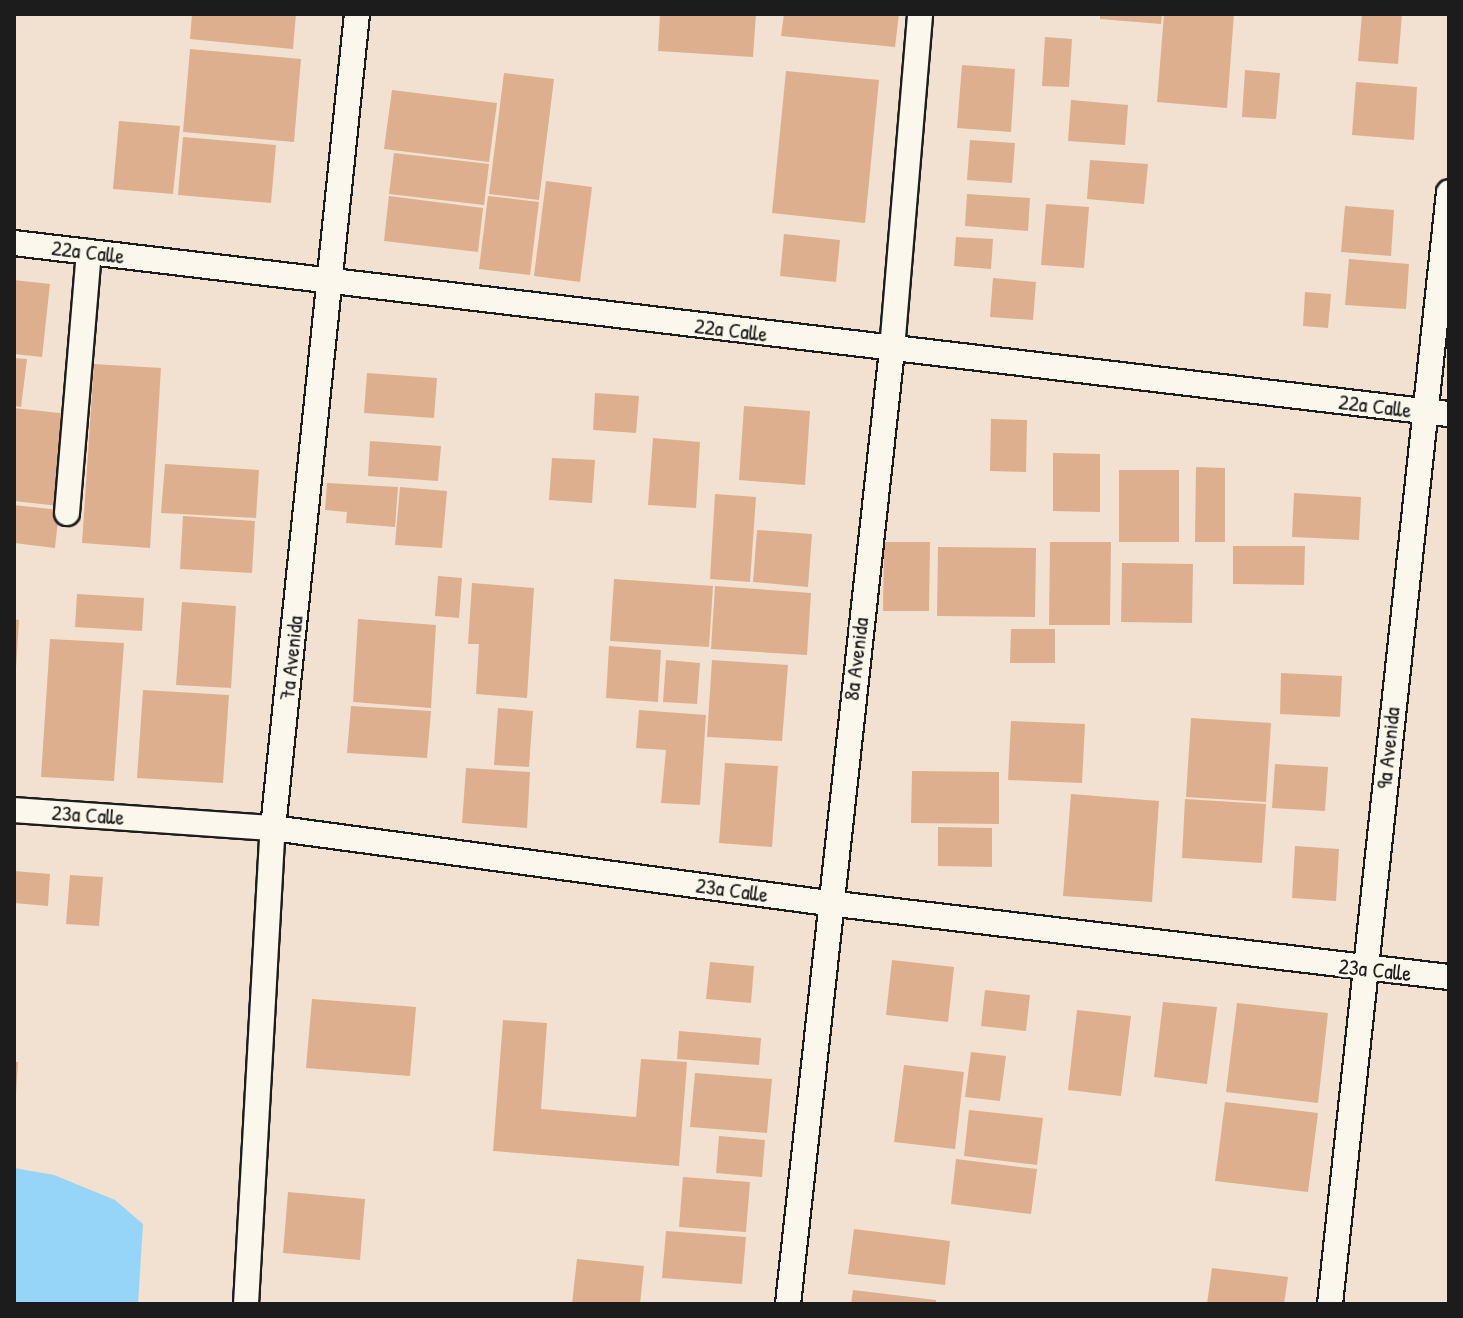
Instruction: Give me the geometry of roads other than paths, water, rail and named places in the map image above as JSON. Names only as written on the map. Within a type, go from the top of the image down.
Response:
[{"type":"street","name":"7a Avenida","points":[[246,1304],[273,828],[333,284],[357,14]]},
{"type":"street","name":"8a Avenida","points":[[788,1304],[828,903],[892,349],[920,14]]},
{"type":"street","name":"9a Avenida","points":[[1330,1304],[1449,192]]},
{"type":"street","name":"22a Calle","points":[[14,243],[333,284],[1449,414]]},
{"type":"street","points":[[67,513],[89,252]]},
{"type":"street","name":"23a Calle","points":[[14,810],[273,828],[828,903],[1449,977]]},
{"type":"water","points":[[14,1168],[54,1175],[115,1200],[143,1224],[138,1304],[14,1304]]}]
